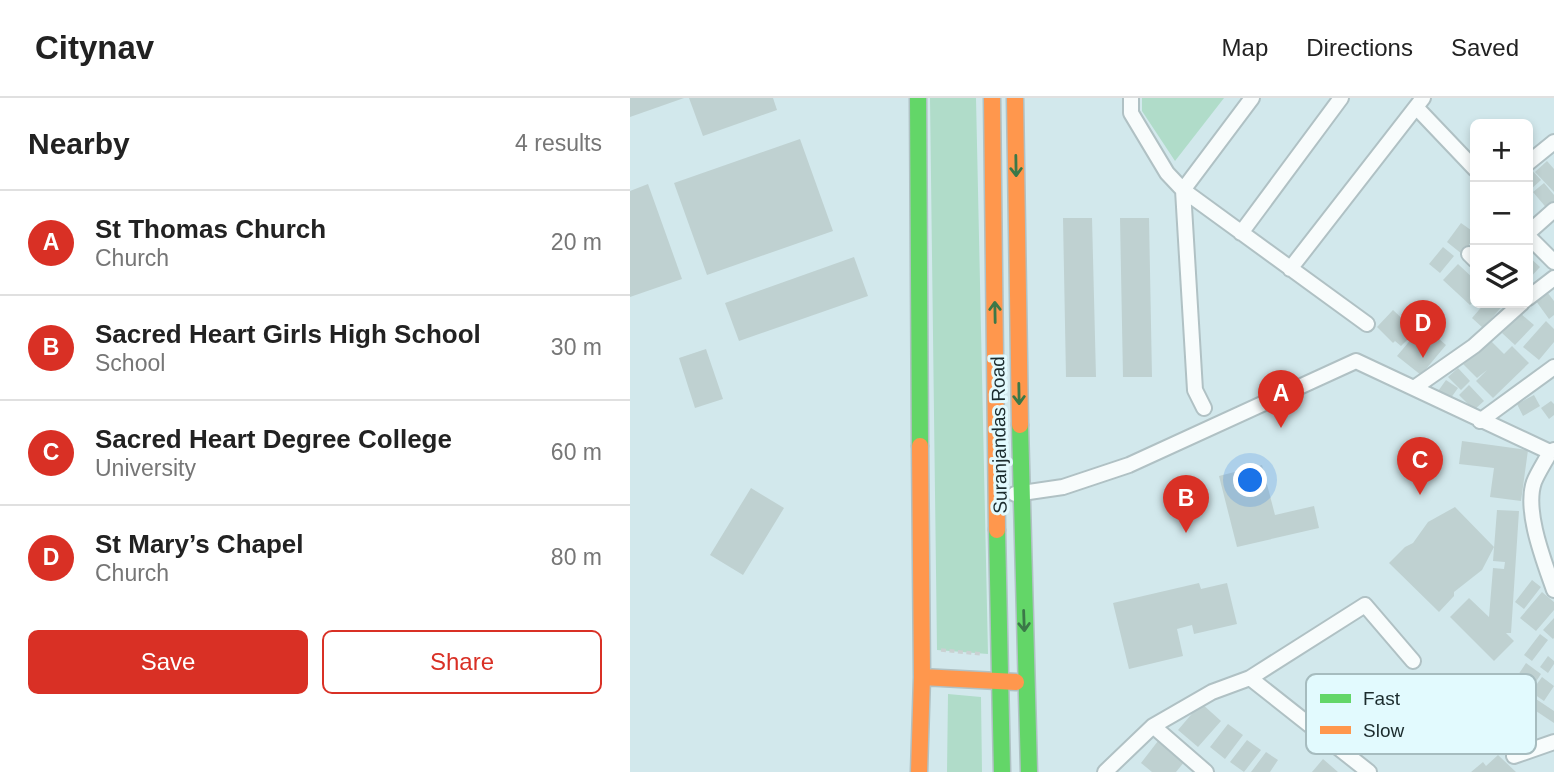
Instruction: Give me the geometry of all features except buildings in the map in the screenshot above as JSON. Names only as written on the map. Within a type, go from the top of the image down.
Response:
[{"type":"main road","points":[[918,98],[922,677],[919,772]]},
{"type":"main road","name":"Suranjandas Road","points":[[992,98],[1002,772]]},
{"type":"main road","name":"Suranjandas Road","points":[[1015,98],[1021,494],[1029,772]]},
{"type":"main road","points":[[922,677],[1026,683]]},
{"type":"street","points":[[1131,98],[1132,113],[1167,173],[1183,191],[1367,324]]},
{"type":"street","points":[[1204,408],[1195,390],[1183,191],[1252,98]]},
{"type":"street","points":[[1241,233],[1341,98]]},
{"type":"street","points":[[1290,269],[1420,102],[1470,163]]},
{"type":"street","points":[[1533,159],[1554,142]]},
{"type":"street","points":[[1533,230],[1554,209]]},
{"type":"street","points":[[1533,240],[1554,262]]},
{"type":"street","points":[[1533,294],[1554,278]]},
{"type":"street","points":[[1415,388],[1474,346],[1516,308]]},
{"type":"street","points":[[996,493],[1021,494],[1063,487],[1129,465],[1356,361],[1480,421],[1552,451],[1534,483],[1531,509],[1554,590]]},
{"type":"street","points":[[1480,421],[1554,367]]},
{"type":"street","points":[[1105,772],[1153,726],[1212,692],[1250,678],[1365,605],[1413,661]]},
{"type":"street","points":[[1250,678],[1306,722]]},
{"type":"street","points":[[1153,726],[1206,772]]},
{"type":"street","points":[[1536,748],[1554,741]]},
{"type":"street","points":[[1346,754],[1369,772]]},
{"type":"street","points":[[1514,756],[1519,754]]},
{"type":"path","points":[[937,650],[988,654]]},
{"type":"green space","points":[[930,98],[976,98],[988,654],[937,650]]},
{"type":"green space","points":[[1142,98],[1224,98],[1175,161],[1142,111]]},
{"type":"green space","points":[[948,694],[981,697],[982,772],[947,772]]},
{"type":"traffic: fast","points":[[918,98],[920,446]]},
{"type":"traffic: fast","points":[[1020,425],[1029,772]]},
{"type":"traffic: fast","points":[[997,530],[1002,772]]},
{"type":"traffic: slow","points":[[992,98],[997,530]]},
{"type":"traffic: slow","points":[[1015,98],[1020,425]]},
{"type":"traffic: slow","points":[[919,772],[922,677],[920,446]]},
{"type":"traffic: slow","points":[[922,677],[1016,682]]},
{"type":"place","name":"St Mary’s Chapel","points":[[1423,358]]},
{"type":"place","name":"St Thomas Church","points":[[1281,428]]},
{"type":"place","name":"Sacred Heart Degree College","points":[[1420,495]]},
{"type":"place","name":"Sacred Heart Girls High School","points":[[1186,533]]}]
